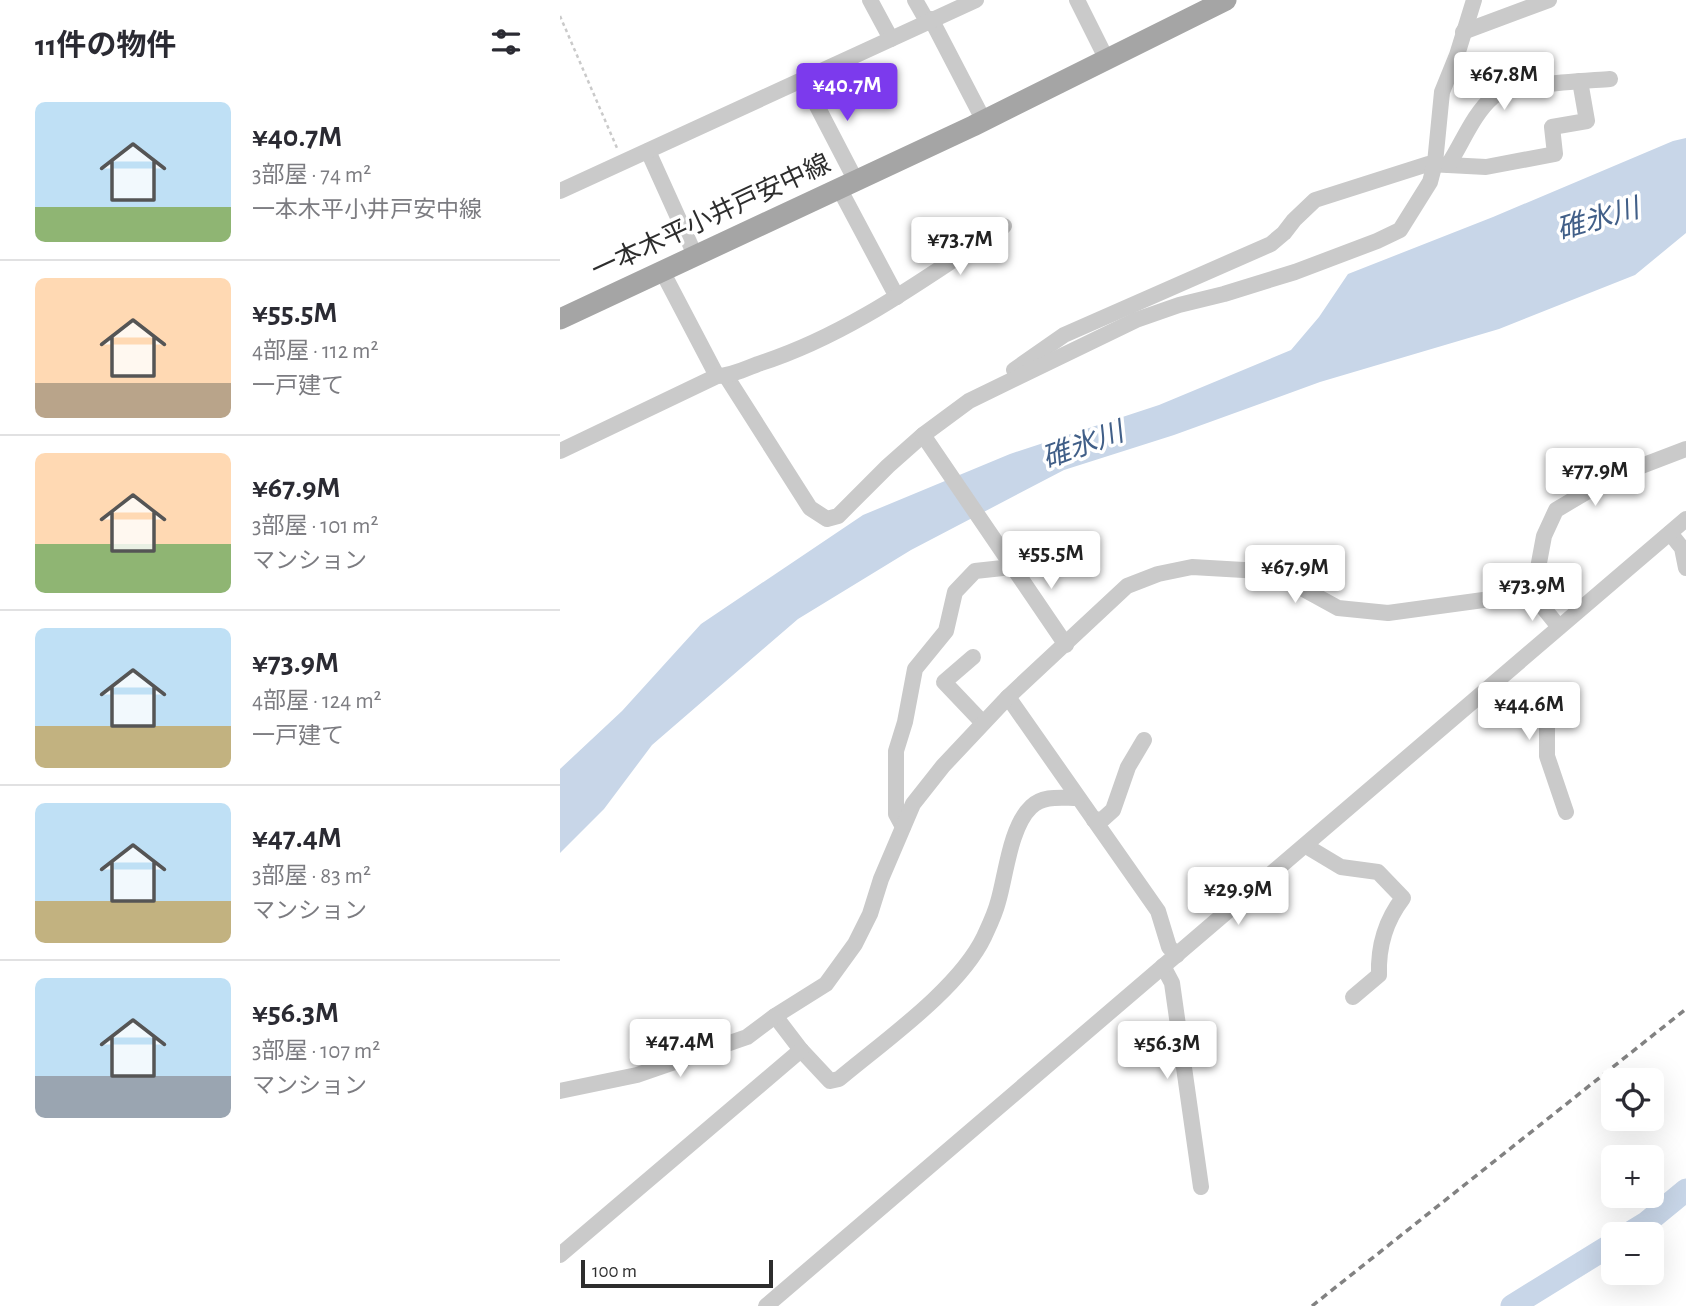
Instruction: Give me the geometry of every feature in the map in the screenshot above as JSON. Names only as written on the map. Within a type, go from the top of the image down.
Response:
[{"type":"main road","name":"一本木平小井戸安中線","points":[[560,318],[984,121],[1108,60],[1216,2]]},
{"type":"street","points":[[870,0],[891,39]]},
{"type":"street","points":[[915,0],[929,20],[984,121]]},
{"type":"street","points":[[560,191],[976,0]]},
{"type":"street","points":[[1077,0],[1108,60]]},
{"type":"street","points":[[1442,164],[1442,92],[1474,0]]},
{"type":"street","points":[[1463,32],[1549,0]]},
{"type":"street","points":[[662,271],[722,376],[810,508],[827,519],[838,516],[888,466],[926,439],[970,401],[1004,383],[1136,320],[1295,272],[1400,230],[1442,164],[1482,108],[1494,96],[1502,92],[1552,83],[1610,79]]},
{"type":"street","points":[[804,80],[897,297]]},
{"type":"street","points":[[1004,383],[1005,376],[1064,335],[1271,244],[1315,200],[1442,164],[1486,167],[1555,154],[1552,127],[1587,121],[1580,81]]},
{"type":"street","points":[[648,151],[695,255]]},
{"type":"street","points":[[560,451],[722,376],[835,334],[897,297],[1004,226]]},
{"type":"street","points":[[926,439],[1066,645]]},
{"type":"street","points":[[1559,627],[1534,595],[1544,536],[1556,510],[1610,478],[1686,449]]},
{"type":"street","points":[[766,1306],[1686,519]]},
{"type":"street","points":[[1671,533],[1682,548],[1686,568]]},
{"type":"street","points":[[903,827],[896,814],[896,751],[915,669],[946,631],[955,592],[975,571],[1009,563]]},
{"type":"street","points":[[560,1091],[637,1074],[747,1037],[826,984],[855,944],[870,914],[881,879],[913,804],[943,766],[1008,697],[1127,586],[1158,574],[1192,567],[1261,571],[1287,580],[1338,608],[1388,613],[1534,595]]},
{"type":"street","points":[[973,657],[944,682],[983,723]]},
{"type":"street","points":[[1483,694],[1498,704],[1548,712],[1547,756],[1566,812]]},
{"type":"street","points":[[1008,697],[1158,911],[1169,947],[1177,955]]},
{"type":"street","points":[[1094,820],[1103,819],[1113,810],[1128,767],[1144,740]]},
{"type":"street","points":[[775,1016],[801,1050],[830,1081],[839,1079],[944,991],[983,940],[998,905],[1008,861],[1023,816],[1032,805],[1045,798],[1077,798]]},
{"type":"street","points":[[1306,846],[1341,867],[1378,872],[1403,898],[1391,915],[1378,956],[1379,975],[1353,997]]},
{"type":"street","points":[[1163,967],[1172,983],[1201,1187]]},
{"type":"street","points":[[560,1255],[801,1050]]},
{"type":"path","points":[[560,16],[623,163]]},
{"type":"water","name":"碓氷川","points":[[1686,138],[1686,233],[1635,275],[1499,329],[1320,382],[1174,435],[1064,470],[911,550],[798,619],[652,745],[604,809],[560,853],[560,769],[622,711],[701,624],[863,515],[1010,454],[1159,405],[1291,350],[1319,317],[1348,274]]},
{"type":"waterway","points":[[1647,1222],[1686,1190]]},
{"type":"waterway","points":[[1512,1306],[1601,1251]]},
{"type":"railway","points":[[1312,1306],[1686,1009]]}]
